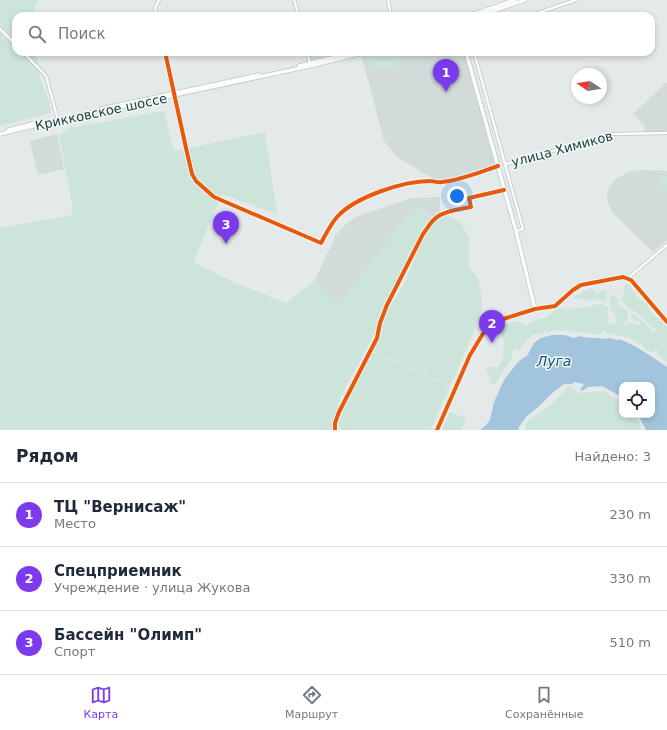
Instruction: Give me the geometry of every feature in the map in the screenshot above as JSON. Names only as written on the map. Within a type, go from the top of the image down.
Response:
[{"type":"street","points":[[156,12],[155,8],[159,0]]},
{"type":"street","points":[[294,0],[298,12]]},
{"type":"street","points":[[388,0],[390,12]]},
{"type":"street","points":[[480,12],[515,0]]},
{"type":"street","points":[[490,12],[525,0]]},
{"type":"street","points":[[541,12],[576,0]]},
{"type":"street","points":[[0,29],[12,41]]},
{"type":"street","points":[[27,56],[46,76],[57,119]]},
{"type":"street","points":[[166,56],[192,174],[196,181],[214,197],[321,243],[338,216],[351,206],[370,195],[416,183],[430,181],[440,183],[498,166]]},
{"type":"street","points":[[308,56],[310,65],[342,56]]},
{"type":"street","name":"Крикковское шоссе","points":[[0,133],[57,119],[349,56]]},
{"type":"street","points":[[467,56],[516,231],[535,309]]},
{"type":"street","points":[[475,56],[523,229],[516,231]]},
{"type":"street","name":"улица Химиков","points":[[506,164],[613,134],[667,132]]},
{"type":"street","points":[[335,430],[335,423],[339,412],[377,338],[380,323],[387,305],[423,234],[430,224],[437,216],[471,207],[469,198],[504,190]]},
{"type":"street","points":[[628,278],[667,245]]},
{"type":"street","points":[[437,430],[470,355],[484,332],[490,325],[497,321],[535,309],[555,306],[581,285],[616,277],[628,278],[667,322]]},
{"type":"shaded area","points":[[362,56],[467,56],[498,166],[440,183],[397,157],[384,141]]},
{"type":"shaded area","points":[[667,82],[667,133],[644,133],[645,126],[633,114]]},
{"type":"shaded area","points":[[57,134],[64,169],[38,175],[30,141]]},
{"type":"shaded area","points":[[641,170],[667,171],[667,240],[653,252],[613,213],[607,196],[614,180],[629,172]]},
{"type":"shaded area","points":[[440,197],[440,214],[434,217],[415,206],[338,305],[315,280],[336,235],[345,225],[357,216],[412,198]]},
{"type":"green space","points":[[0,0],[38,0],[34,12],[12,12],[12,56],[37,56],[40,78],[49,102],[51,113],[0,126]]},
{"type":"green space","points":[[309,56],[326,56],[312,60]]},
{"type":"green space","points":[[366,56],[401,57],[400,63],[381,71],[367,62]]},
{"type":"green space","points":[[164,111],[174,151],[265,132],[277,214],[222,194],[193,262],[238,284],[287,303],[315,280],[338,304],[415,206],[432,216],[387,305],[374,335],[341,396],[333,430],[0,430],[0,228],[72,215],[73,208],[59,136],[69,128]]},
{"type":"green space","points":[[667,176],[667,191],[660,188],[658,182],[662,177]]},
{"type":"green space","points":[[446,214],[461,223],[469,238],[469,266],[478,279],[482,308],[469,343],[450,386],[373,351],[379,339],[386,313],[404,284],[420,244],[431,226]]},
{"type":"green space","points":[[629,284],[633,292],[641,301],[644,301],[651,312],[667,326],[667,362],[657,355],[658,351],[656,349],[652,353],[629,337],[625,338],[623,336],[617,336],[614,333],[609,334],[602,330],[602,333],[599,335],[574,331],[570,332],[568,330],[560,331],[556,329],[549,332],[545,331],[541,334],[531,335],[530,338],[522,345],[521,350],[515,349],[512,353],[513,356],[495,384],[492,385],[489,382],[492,377],[486,372],[486,370],[489,366],[497,368],[502,361],[505,344],[500,330],[503,325],[518,321],[526,326],[540,318],[544,319],[557,309],[564,308],[566,311],[573,308],[600,304],[608,307],[608,318],[606,323],[613,325],[617,324],[614,313],[609,308],[611,304],[609,300],[611,295],[614,295],[618,299],[617,305],[628,311],[627,319],[624,325],[630,323],[639,325],[641,322],[632,320],[633,318],[630,315],[633,314],[646,324],[645,327],[648,326],[651,332],[657,331],[657,329],[651,326],[622,301],[625,285]]},
{"type":"green space","points":[[592,288],[599,294],[601,291],[606,290],[607,292],[605,295],[607,296],[604,302],[594,298],[592,301],[581,298],[579,300],[575,299],[574,297],[576,295],[580,295],[584,291]]},
{"type":"green space","points":[[373,352],[450,387],[430,430],[341,430],[337,422]]},
{"type":"green space","points":[[570,385],[578,393],[603,391],[619,401],[619,418],[636,418],[640,423],[641,430],[525,430],[525,424],[554,402]]},
{"type":"green space","points":[[450,412],[466,418],[461,430],[442,430]]},
{"type":"water","name":"Луга","points":[[552,335],[565,335],[574,338],[579,336],[619,339],[650,355],[667,367],[667,430],[646,430],[639,418],[655,418],[655,382],[619,382],[619,395],[602,386],[588,387],[582,391],[580,390],[584,384],[574,382],[572,384],[564,384],[552,393],[526,417],[518,430],[480,430],[490,420],[494,402],[504,380],[520,360],[527,356],[534,343],[541,338]]},
{"type":"cycle path","points":[[166,56],[192,174],[196,181],[214,197],[321,243],[330,226],[337,217],[355,203],[367,197],[393,187],[407,184],[456,180],[498,166]]},
{"type":"cycle path","points":[[335,430],[335,423],[339,412],[377,338],[380,323],[387,305],[423,234],[437,217],[454,210],[471,207],[469,198],[504,190]]},
{"type":"cycle path","points":[[437,430],[470,355],[484,332],[490,325],[497,321],[535,309],[555,306],[581,285],[623,277],[631,280],[667,322]]},
{"type":"place","name":"ТЦ \"Вернисаж\"","points":[[446,92]]},
{"type":"place","name":"Бассейн \"Олимп\"","points":[[226,244]]},
{"type":"place","name":"Спецприемник","points":[[492,343]]}]
